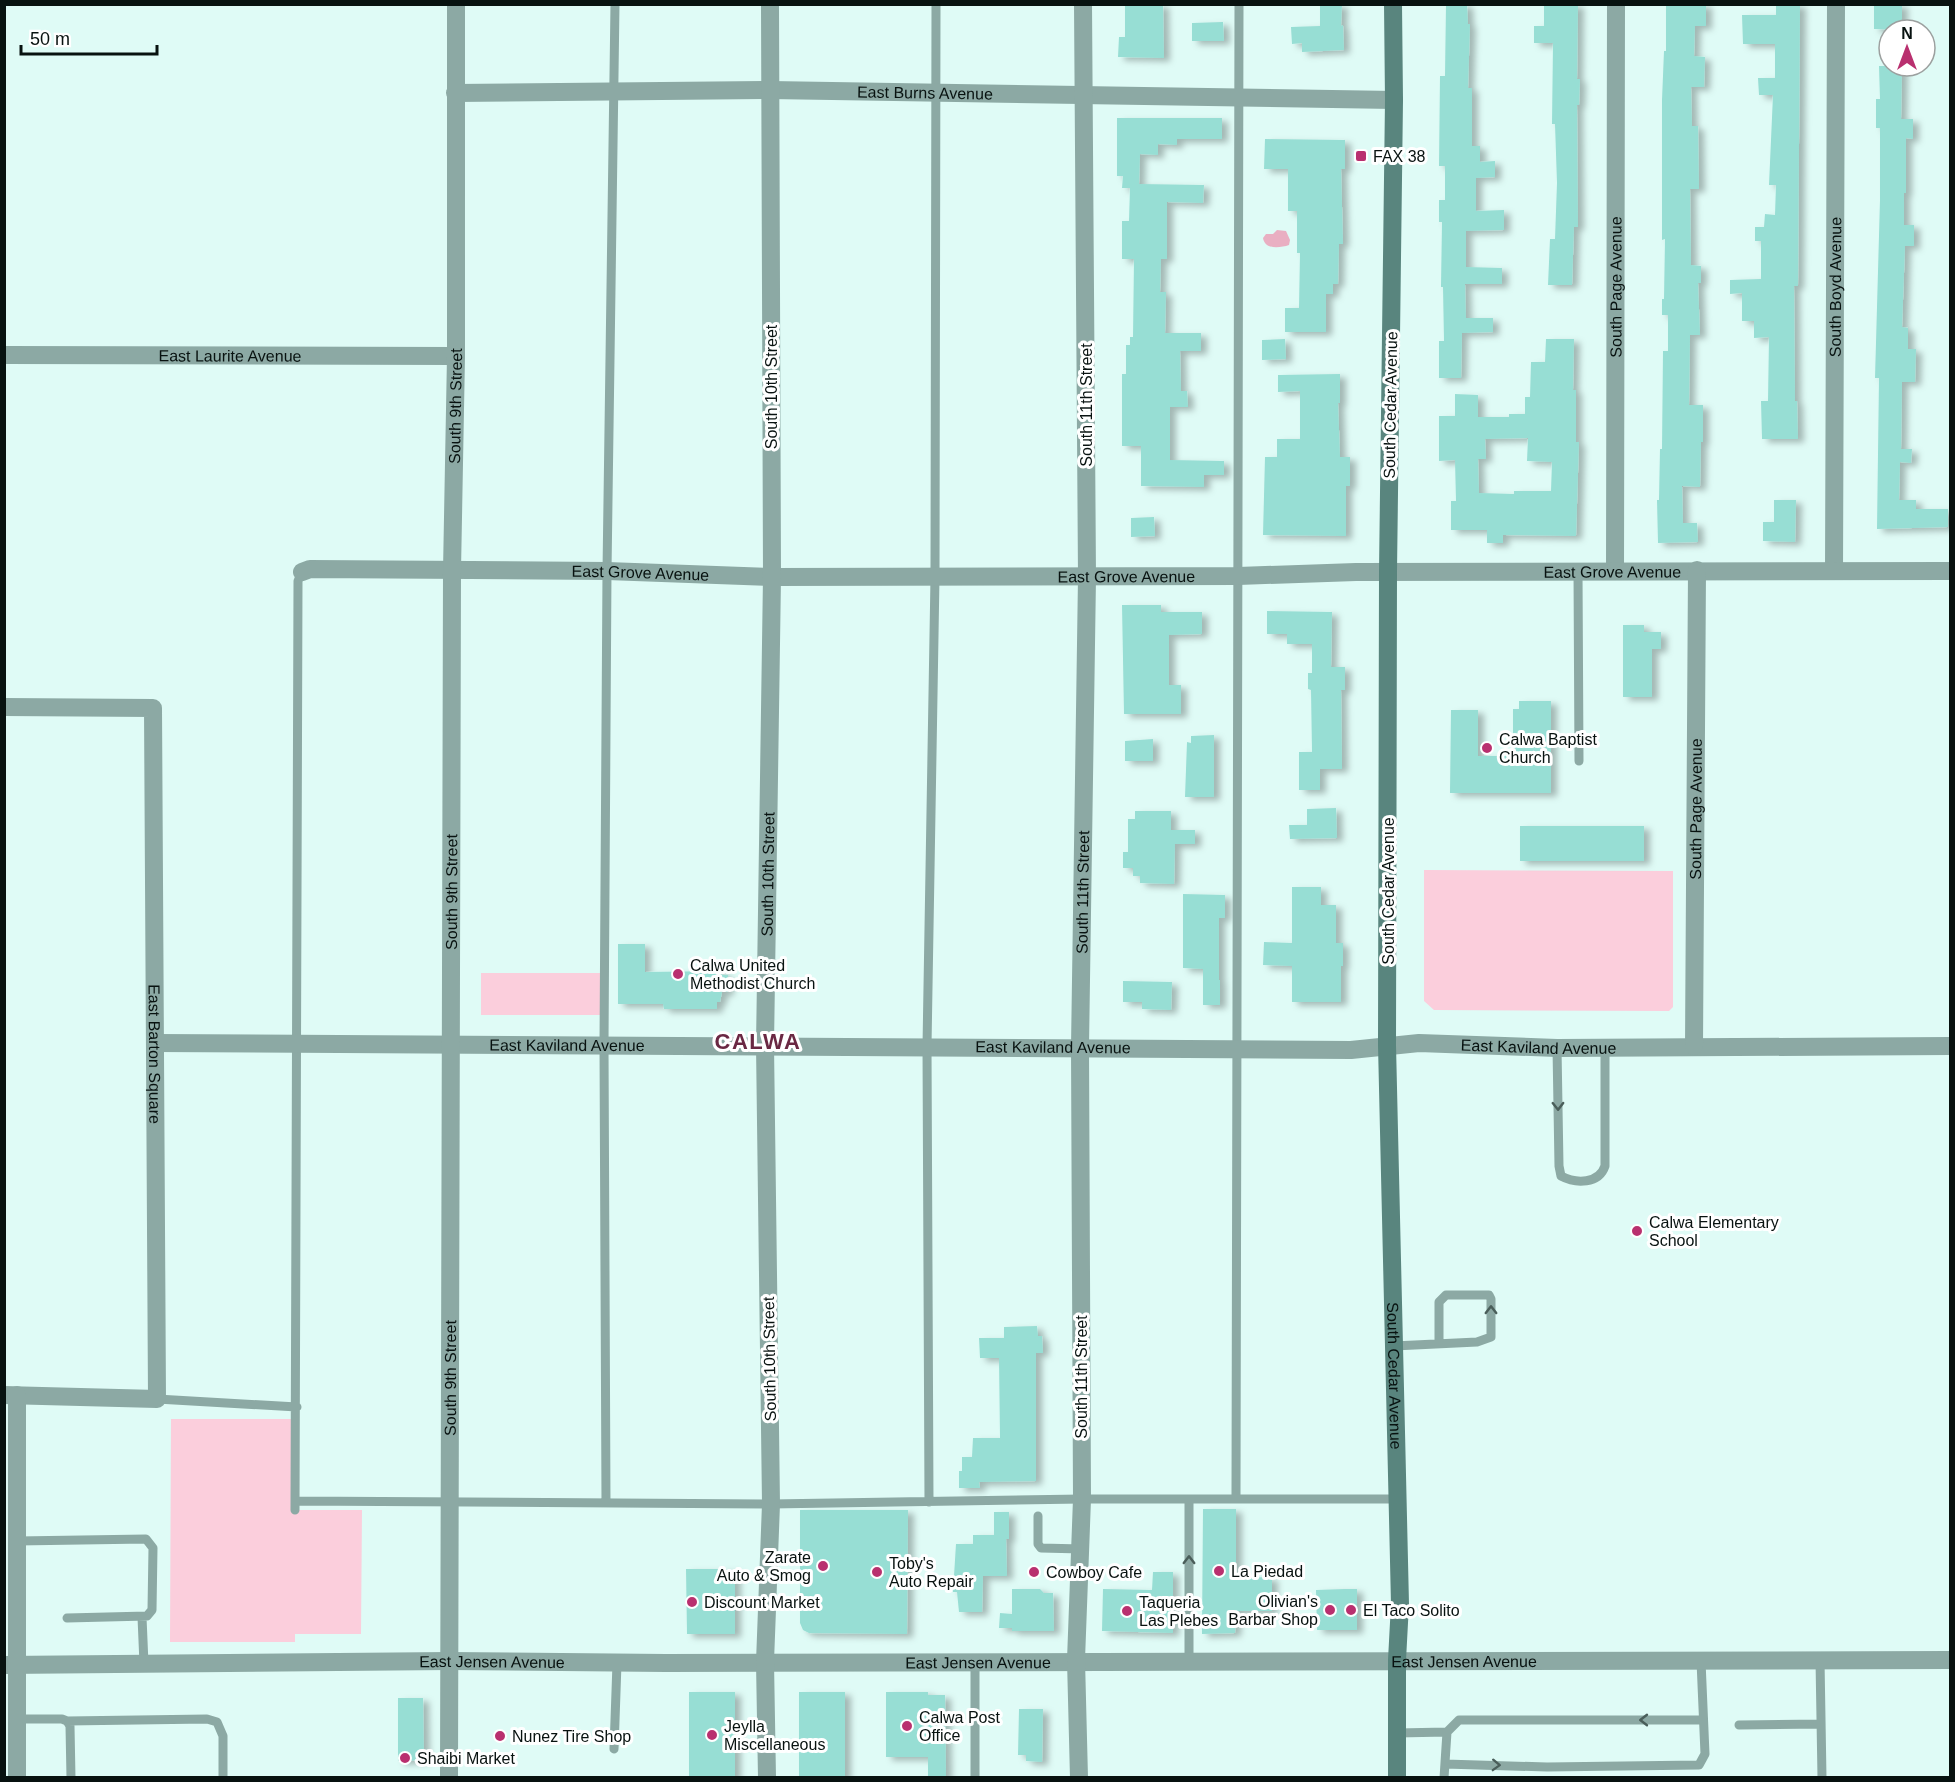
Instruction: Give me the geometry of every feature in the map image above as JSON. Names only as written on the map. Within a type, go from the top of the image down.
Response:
[{"type":"main road","name":"South Cedar Avenue","points":[[1394,4],[1388,572],[1387,1045],[1400,1604],[1397,1660],[1397,1778]]},
{"type":"street","name":"South 9th Street","points":[[448,1778],[456,4]]},
{"type":"street","name":"South 10th Street","points":[[767,1778],[765,1662],[771,1504],[765,1045],[772,577],[770,4]]},
{"type":"street","name":"South 11th Street","points":[[1079,1778],[1076,1660],[1082,1549],[1080,1047],[1087,577],[1083,4]]},
{"type":"street","name":"South Page Avenue","points":[[1615,571],[1616,4]]},
{"type":"street","name":"South Boyd Avenue","points":[[1834,571],[1836,4]]},
{"type":"street","name":"East Burns Avenue","points":[[455,93],[770,90],[1394,100]]},
{"type":"street","name":"East Laurite Avenue","points":[[4,355],[456,356]]},
{"type":"street","name":"East Grove Avenue","points":[[302,572],[310,569],[607,571],[772,577],[1087,577],[1388,572],[1950,571]]},
{"type":"street","name":"South Page Avenue","points":[[1694,1046],[1697,570]]},
{"type":"street","name":"East Barton Square","points":[[4,707],[153,708],[157,1399]]},
{"type":"street","name":"East Kaviland Avenue","points":[[155,1043],[1351,1050],[1419,1043],[1557,1048],[1950,1046]]},
{"type":"street","points":[[17,1778],[17,1719],[10,1665],[17,1541],[11,1395],[157,1399]]},
{"type":"street","name":"East Jensen Avenue","points":[[10,1665],[448,1661],[616,1663],[1076,1660],[1950,1660]]},
{"type":"lane","points":[[606,1503],[604,1044],[607,571],[615,4]]},
{"type":"lane","points":[[929,1502],[927,1046],[935,577],[936,4]]},
{"type":"lane","points":[[1236,1499],[1239,4]]},
{"type":"lane","points":[[1578,571],[1579,761]]},
{"type":"lane","points":[[302,572],[298,581],[295,1505],[448,1502],[771,1504],[1082,1499],[1397,1499]]},
{"type":"lane","points":[[1557,1048],[1558,1166],[1561,1176],[1569,1181],[1595,1180],[1602,1174],[1605,1166],[1605,1047]]},
{"type":"lane","points":[[1394,1346],[1440,1344],[1477,1342],[1491,1337],[1491,1299],[1489,1295],[1446,1295],[1439,1302],[1440,1344]]},
{"type":"lane","points":[[157,1399],[297,1407]]},
{"type":"lane","points":[[1189,1499],[1190,1661]]},
{"type":"lane","points":[[1038,1516],[1038,1544],[1041,1548],[1082,1549]]},
{"type":"lane","points":[[17,1541],[146,1539],[153,1548],[152,1610],[147,1616],[67,1618]]},
{"type":"lane","points":[[142,1617],[144,1664]]},
{"type":"lane","points":[[1820,1660],[1822,1778]]},
{"type":"lane","points":[[975,1661],[975,1778]]},
{"type":"lane","points":[[1445,1764],[1547,1767],[1699,1765],[1705,1754],[1701,1661]]},
{"type":"lane","points":[[614,1749],[616,1663]]},
{"type":"lane","points":[[17,1719],[67,1721],[207,1719],[218,1722],[223,1736],[223,1778]]},
{"type":"lane","points":[[1444,1778],[1447,1732],[1459,1720],[1703,1720]]},
{"type":"lane","points":[[67,1721],[70,1726],[71,1778]]},
{"type":"lane","points":[[1739,1725],[1821,1724]]},
{"type":"lane","points":[[1397,1733],[1447,1732]]},
{"type":"lane","points":[[1547,1767],[1547,1778]]},
{"type":"shaded area","points":[[1277,230],[1286,231],[1290,240],[1289,245],[1273,247],[1264,242],[1263,238],[1266,234],[1273,234]]},
{"type":"shaded area","points":[[1424,870],[1673,871],[1673,1007],[1669,1011],[1434,1010],[1424,1001]]},
{"type":"shaded area","points":[[481,973],[602,973],[601,1015],[481,1015]]},
{"type":"shaded area","points":[[171,1419],[296,1419],[295,1510],[362,1510],[361,1634],[295,1634],[295,1642],[170,1642]]},
{"type":"building","points":[[1125,4],[1163,4],[1164,58],[1118,57],[1119,37],[1125,37]]},
{"type":"building","points":[[1320,4],[1342,4],[1341,26],[1343,25],[1344,50],[1302,52],[1302,43],[1292,44],[1291,27],[1320,26]]},
{"type":"building","points":[[1446,4],[1467,4],[1468,24],[1470,24],[1468,88],[1472,88],[1472,146],[1480,146],[1480,162],[1495,161],[1495,177],[1476,178],[1476,211],[1504,210],[1504,230],[1466,231],[1466,267],[1502,268],[1502,284],[1465,284],[1466,318],[1493,318],[1493,332],[1462,333],[1461,378],[1439,378],[1439,341],[1444,341],[1443,287],[1441,287],[1442,222],[1439,222],[1439,200],[1445,200],[1445,166],[1439,166],[1440,76],[1445,76]]},
{"type":"building","points":[[1544,4],[1578,4],[1577,79],[1580,79],[1579,105],[1577,105],[1578,227],[1574,227],[1572,285],[1548,285],[1550,239],[1555,239],[1557,183],[1555,124],[1552,124],[1553,43],[1534,43],[1534,26],[1544,26]]},
{"type":"building","points":[[1666,4],[1706,4],[1706,26],[1695,26],[1694,56],[1705,57],[1704,87],[1691,87],[1692,126],[1698,126],[1699,189],[1690,189],[1691,265],[1701,266],[1701,283],[1698,283],[1700,335],[1690,335],[1689,405],[1703,405],[1703,442],[1701,442],[1700,487],[1682,486],[1683,523],[1697,523],[1698,542],[1658,543],[1657,500],[1659,500],[1660,449],[1662,449],[1663,351],[1668,351],[1668,315],[1662,315],[1665,239],[1662,240],[1662,100],[1664,51],[1666,51]]},
{"type":"building","points":[[1776,4],[1800,4],[1798,286],[1794,286],[1795,401],[1797,401],[1798,439],[1762,439],[1761,401],[1768,401],[1769,337],[1754,338],[1754,321],[1742,321],[1742,293],[1730,294],[1730,280],[1761,279],[1761,241],[1755,241],[1755,227],[1764,227],[1765,214],[1775,215],[1776,185],[1769,185],[1773,95],[1759,95],[1758,78],[1775,78],[1775,44],[1743,44],[1742,15],[1776,15]]},
{"type":"building","points":[[1874,4],[1902,4],[1902,18],[1877,18],[1877,29],[1874,29]]},
{"type":"building","points":[[1223,22],[1224,41],[1192,41],[1192,23]]},
{"type":"building","points":[[1879,78],[1902,78],[1901,119],[1913,119],[1913,139],[1906,138],[1904,225],[1914,225],[1914,246],[1905,246],[1902,327],[1908,328],[1908,349],[1916,349],[1915,382],[1902,382],[1901,449],[1912,449],[1911,463],[1900,462],[1899,500],[1916,500],[1916,509],[1948,509],[1948,527],[1877,529],[1879,378],[1875,378],[1880,128],[1876,128],[1876,99],[1880,99]]},
{"type":"building","points":[[1117,118],[1222,118],[1222,139],[1177,139],[1177,145],[1158,144],[1158,155],[1140,154],[1139,184],[1204,185],[1203,203],[1167,202],[1167,259],[1161,259],[1160,292],[1166,292],[1165,333],[1201,333],[1201,351],[1180,351],[1181,391],[1187,391],[1188,407],[1170,407],[1170,460],[1224,461],[1224,475],[1204,475],[1204,487],[1141,486],[1141,446],[1122,446],[1122,374],[1126,374],[1126,345],[1130,345],[1130,337],[1133,337],[1134,259],[1122,259],[1122,221],[1129,221],[1130,188],[1122,188],[1123,176],[1117,176]]},
{"type":"building","points":[[1265,139],[1345,140],[1345,169],[1341,169],[1343,244],[1339,244],[1338,284],[1333,284],[1333,294],[1326,294],[1326,332],[1285,332],[1285,308],[1299,308],[1300,253],[1297,253],[1297,211],[1288,211],[1288,169],[1264,169]]},
{"type":"building","points":[[1285,339],[1286,359],[1262,360],[1262,340]]},
{"type":"building","points":[[1546,339],[1574,339],[1573,390],[1576,390],[1576,442],[1579,442],[1576,536],[1503,535],[1503,543],[1487,543],[1487,530],[1451,530],[1451,501],[1456,501],[1455,460],[1439,461],[1439,416],[1455,416],[1455,394],[1478,395],[1478,417],[1509,417],[1509,414],[1525,414],[1525,397],[1530,397],[1531,362],[1545,362]],"holes":[[[1528,438],[1527,461],[1552,462],[1551,491],[1514,491],[1514,494],[1479,493],[1478,459],[1486,459],[1485,439]]]},
{"type":"building","points":[[1340,374],[1340,403],[1338,403],[1340,457],[1350,457],[1350,486],[1346,486],[1346,536],[1263,535],[1265,457],[1277,457],[1277,439],[1300,439],[1300,391],[1278,392],[1278,375]]},
{"type":"building","points":[[1774,500],[1796,500],[1795,542],[1763,541],[1763,522],[1774,522]]},
{"type":"building","points":[[1154,517],[1155,536],[1131,537],[1131,518]]},
{"type":"building","points":[[1122,605],[1161,605],[1161,612],[1202,612],[1202,634],[1169,635],[1169,685],[1181,685],[1181,714],[1124,714]]},
{"type":"building","points":[[1267,611],[1332,612],[1331,667],[1345,667],[1345,690],[1341,690],[1342,769],[1320,769],[1320,790],[1299,790],[1299,752],[1312,752],[1311,690],[1308,689],[1308,673],[1312,673],[1312,644],[1287,644],[1287,634],[1267,634]]},
{"type":"building","points":[[1623,625],[1644,625],[1644,632],[1661,632],[1661,649],[1652,649],[1652,697],[1623,697]]},
{"type":"building","points":[[1519,701],[1551,701],[1551,793],[1450,793],[1451,710],[1478,710],[1478,756],[1513,756],[1513,709],[1519,709]]},
{"type":"building","points":[[1214,735],[1214,797],[1185,797],[1187,742],[1191,743],[1191,736]]},
{"type":"building","points":[[1153,739],[1153,761],[1125,761],[1125,741]]},
{"type":"building","points":[[1336,808],[1337,838],[1290,839],[1289,825],[1307,825],[1307,809]]},
{"type":"building","points":[[1135,811],[1171,811],[1171,830],[1195,830],[1195,844],[1175,844],[1174,884],[1140,883],[1140,876],[1133,876],[1133,868],[1123,868],[1123,852],[1128,852],[1128,819],[1135,819]]},
{"type":"building","points":[[1520,826],[1644,826],[1644,861],[1520,861]]},
{"type":"building","points":[[1292,887],[1321,887],[1321,905],[1336,905],[1336,943],[1343,943],[1341,1002],[1292,1002],[1292,966],[1263,965],[1264,942],[1292,943]]},
{"type":"building","points":[[1183,894],[1225,895],[1225,918],[1219,918],[1220,1005],[1203,1005],[1203,969],[1183,968]]},
{"type":"building","points":[[618,944],[645,944],[645,972],[722,971],[722,975],[728,975],[728,992],[722,992],[720,1002],[717,1002],[717,1009],[664,1009],[663,1004],[618,1004]]},
{"type":"building","points":[[1123,981],[1172,982],[1171,1010],[1142,1009],[1142,1002],[1123,1002]]},
{"type":"building","points":[[1037,1326],[1038,1336],[1042,1336],[1043,1353],[1036,1353],[1036,1481],[979,1482],[980,1488],[959,1488],[962,1457],[972,1457],[973,1438],[1000,1438],[999,1358],[980,1358],[979,1338],[1004,1338],[1004,1327]]},
{"type":"building","name":"La Piedad","points":[[1203,1509],[1236,1509],[1236,1578],[1272,1577],[1272,1611],[1236,1611],[1235,1633],[1202,1634]]},
{"type":"building","points":[[800,1510],[908,1510],[907,1634],[809,1633],[803,1630],[800,1623]]},
{"type":"building","points":[[994,1512],[1009,1512],[1009,1539],[1006,1539],[1007,1576],[983,1576],[982,1612],[959,1612],[957,1592],[953,1592],[956,1544],[973,1544],[973,1535],[994,1535]]},
{"type":"building","points":[[686,1569],[735,1569],[735,1634],[687,1634]]},
{"type":"building","name":"Taqueria Las Plebes","points":[[1153,1572],[1173,1572],[1173,1633],[1102,1631],[1103,1589],[1152,1590]]},
{"type":"building","points":[[1012,1589],[1040,1589],[1044,1593],[1053,1593],[1054,1631],[1012,1631],[1012,1628],[999,1628],[1000,1613],[1012,1614]]},
{"type":"building","name":"Olivian's Barbar Shop","points":[[1357,1589],[1357,1630],[1317,1630],[1316,1590]]},
{"type":"building","name":"Jeylla Miscellaneous","points":[[689,1692],[735,1692],[735,1778],[689,1778]]},
{"type":"building","points":[[799,1692],[845,1692],[845,1778],[799,1778]]},
{"type":"building","name":"Calwa Post Office","points":[[886,1692],[928,1692],[928,1695],[945,1695],[946,1778],[928,1778],[928,1757],[886,1757]]},
{"type":"building","points":[[398,1698],[423,1698],[424,1760],[398,1761]]},
{"type":"building","points":[[1019,1709],[1043,1709],[1042,1762],[1026,1761],[1026,1755],[1018,1755]]},
{"type":"place","name":"FAX 38","points":[[1361,156]]},
{"type":"place","name":"Calwa Baptist Church","points":[[1487,748]]},
{"type":"place","name":"Calwa United Methodist Church","points":[[678,974]]},
{"type":"place","name":"Calwa Elementary School","points":[[1637,1231]]},
{"type":"place","name":"Zarate Auto & Smog","points":[[823,1566]]},
{"type":"place","name":"La Piedad","points":[[1219,1571]]},
{"type":"place","name":"Toby's Auto Repair","points":[[877,1572]]},
{"type":"place","name":"Cowboy Cafe","points":[[1034,1572]]},
{"type":"place","name":"Discount Market","points":[[692,1602]]},
{"type":"place","name":"Olivian's Barbar Shop","points":[[1330,1610]]},
{"type":"place","name":"El Taco Solito","points":[[1351,1610]]},
{"type":"place","name":"Taqueria Las Plebes","points":[[1127,1611]]},
{"type":"place","name":"Calwa Post Office","points":[[907,1726]]},
{"type":"place","name":"Jeylla Miscellaneous","points":[[712,1735]]},
{"type":"place","name":"Nunez Tire Shop","points":[[500,1736]]},
{"type":"place","name":"Shaibi Market","points":[[405,1758]]},
{"type":"district","name":"CALWA","points":[[758,1041]]}]
